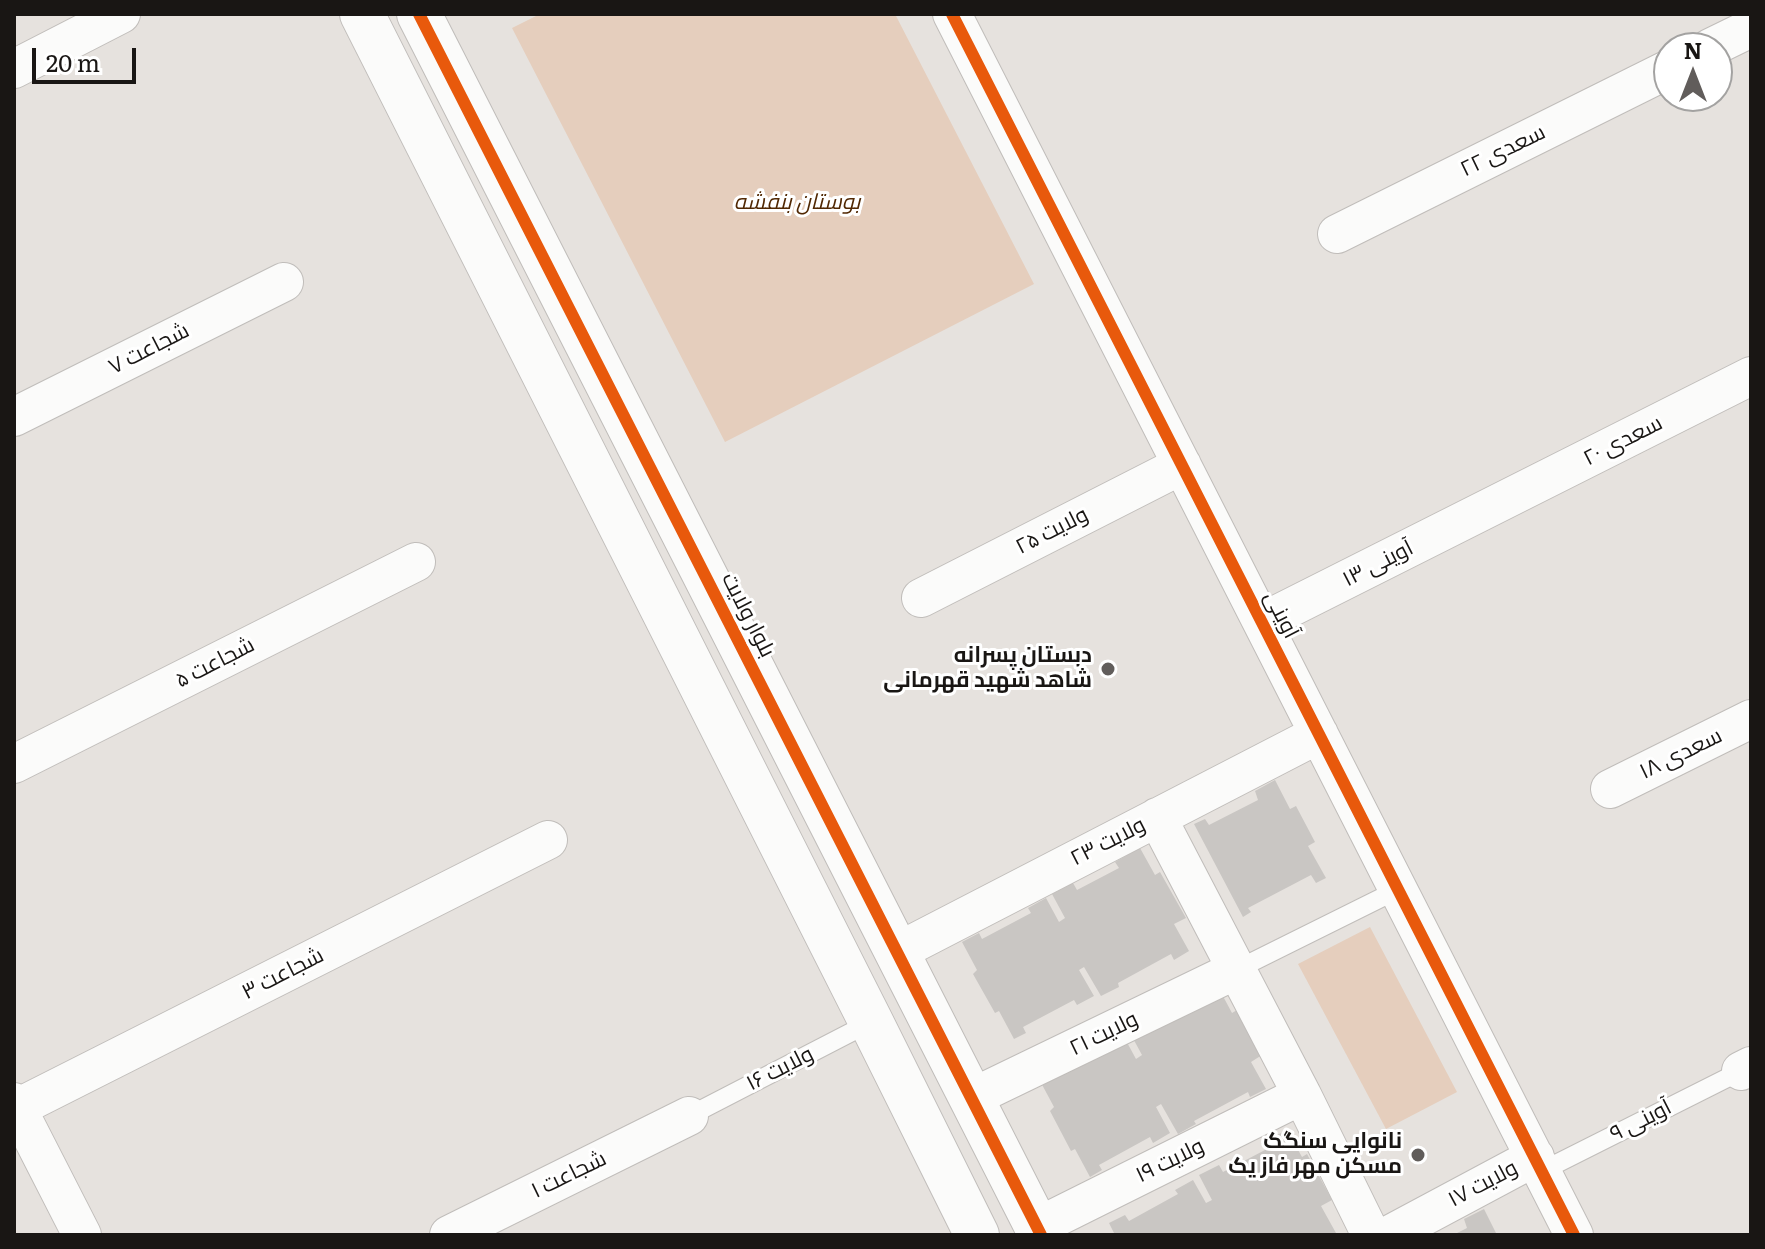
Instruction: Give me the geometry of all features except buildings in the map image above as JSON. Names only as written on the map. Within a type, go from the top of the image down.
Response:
[{"type":"street","points":[[14,69],[121,14]]},
{"type":"street","name":"آوینی","points":[[952,14],[1574,1235]]},
{"type":"street","points":[[424,16],[369,28],[977,1235]]},
{"type":"street","name":"بلوار ولایت","points":[[424,16],[1039,1231]]},
{"type":"street","points":[[1733,37],[1751,28]]},
{"type":"street","name":"سعدی ۲۲","points":[[1337,234],[1653,77]]},
{"type":"street","name":"شجاعت ۷","points":[[14,417],[284,282]]},
{"type":"street","name":"سعدی ۲۰","points":[[1495,506],[1751,376]]},
{"type":"street","name":"ولایت ۲۵","points":[[921,598],[1182,465]]},
{"type":"street","name":"آوینی ۱۳","points":[[1262,622],[1495,506]]},
{"type":"street","name":"شجاعت ۵","points":[[14,764],[416,562]]},
{"type":"street","name":"سعدی ۱۸","points":[[1610,789],[1751,719]]},
{"type":"street","name":"ولایت ۲۳","points":[[897,952],[1319,734]]},
{"type":"street","points":[[1157,817],[1371,1235]]},
{"type":"street","name":"شجاعت ۳","points":[[16,1105],[548,840]]},
{"type":"street","name":"ولایت ۲۱","points":[[971,1098],[1236,970]]},
{"type":"street","name":"ولایت ۱۹","points":[[1039,1231],[1302,1095]]},
{"type":"street","points":[[16,1105],[82,1235]]},
{"type":"street","name":"شجاعت ۱","points":[[449,1235],[689,1116]]},
{"type":"street","name":"ولایت ۱۷","points":[[1389,1235],[1538,1164]]},
{"type":"lane","points":[[1236,970],[1397,890]]},
{"type":"lane","name":"ولایت ۱۶","points":[[689,1116],[871,1022]]},
{"type":"lane","name":"آوینی ۹","points":[[1538,1164],[1746,1068]]},
{"type":"green space","name":"بوستان بنفشه","points":[[540,14],[895,14],[1034,284],[725,442],[512,28]]},
{"type":"green space","points":[[1370,927],[1457,1092],[1386,1129],[1298,964]]},
{"type":"cycle path","points":[[419,14],[1041,1235]]},
{"type":"cycle path","points":[[952,14],[1574,1235]]},
{"type":"place","name":"دبستان پسرانه شاهد شهید قهرمانی","points":[[1108,669]]},
{"type":"place","name":"نانوایی سنگک مسکن مهر فاز یک","points":[[1418,1155]]}]
